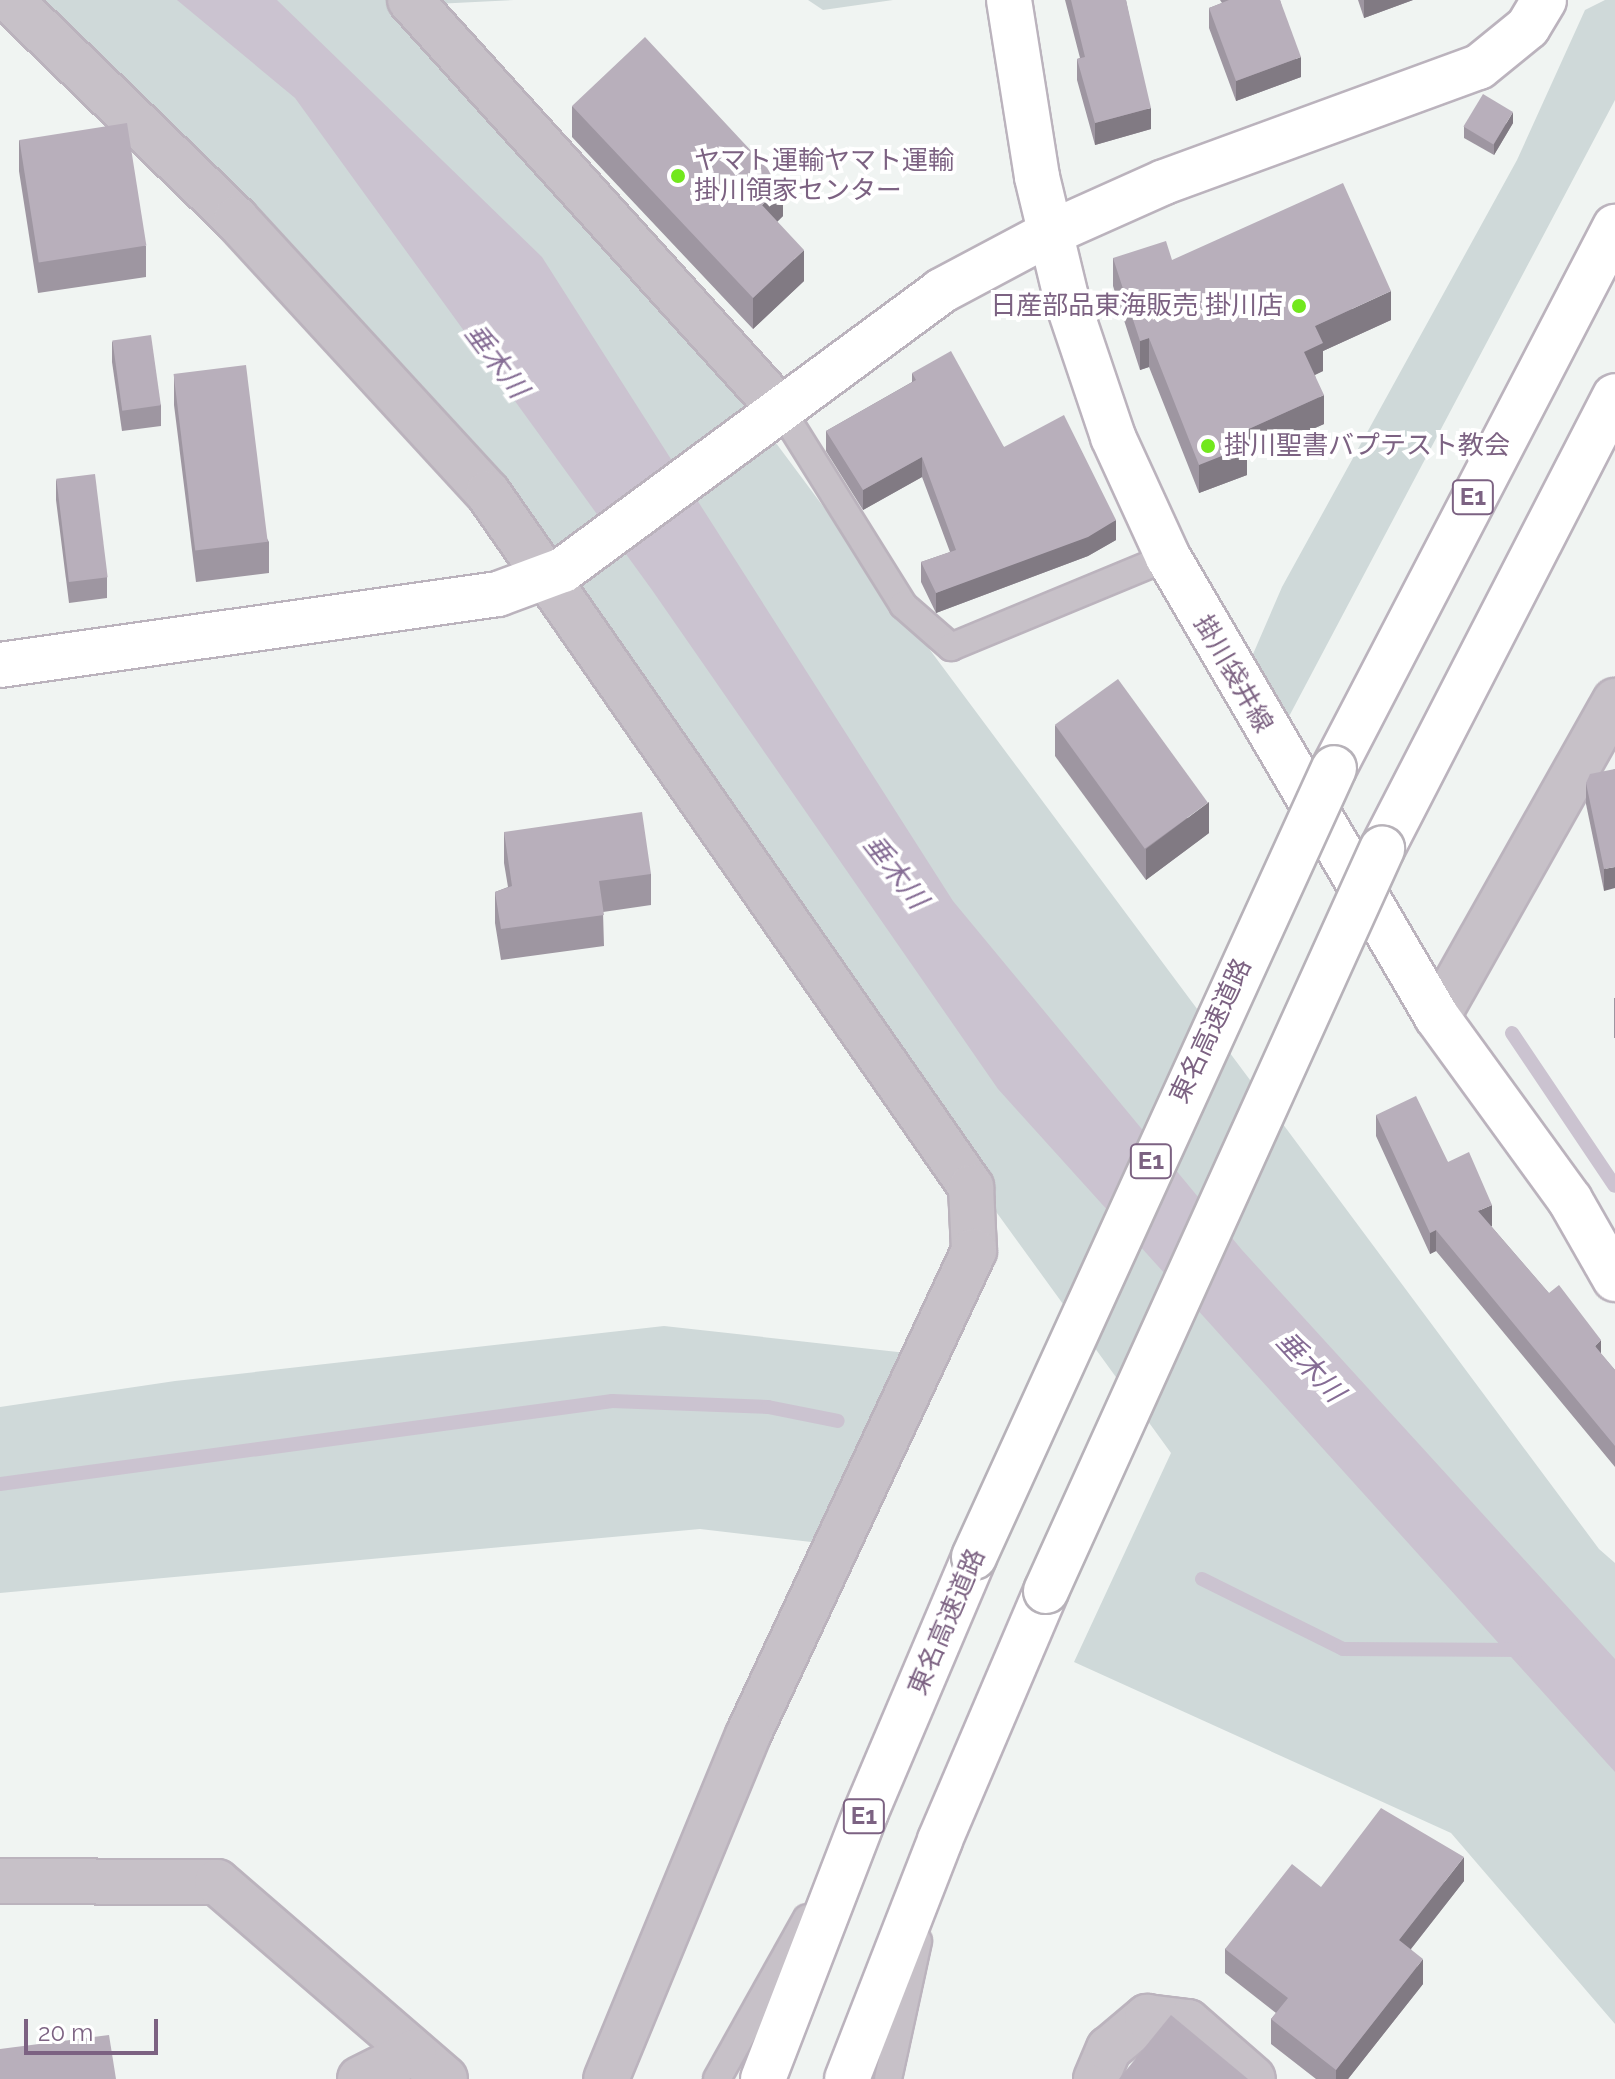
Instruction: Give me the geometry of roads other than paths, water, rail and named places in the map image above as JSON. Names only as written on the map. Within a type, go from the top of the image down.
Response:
[{"type":"main road","name":"掛川袋井線","points":[[1009,0],[1048,234],[1113,437],[1168,557],[1437,1017],[1570,1200],[1615,1279]]},
{"type":"main road","points":[[0,665],[498,594],[554,574],[767,422],[941,291],[1048,234],[1164,182],[1479,67],[1528,27],[1544,0]]},
{"type":"main road","name":"東名高速道路","points":[[763,2079],[866,1812],[974,1557],[1334,768],[1615,227]]},
{"type":"main road","points":[[847,2079],[940,1840],[1046,1591],[1382,849],[1615,396]]},
{"type":"street","points":[[10,0],[236,219],[488,493],[554,574],[971,1187],[974,1251],[748,1735],[606,2079]]},
{"type":"street","points":[[410,0],[767,422]]},
{"type":"street","points":[[1437,1017],[1615,701]]},
{"type":"street","points":[[0,1881],[217,1882],[430,2066]]},
{"type":"street","points":[[1096,2079],[1109,2049],[1147,2017],[1188,2022],[1253,2079]]},
{"type":"street","points":[[360,2079],[430,2066]]},
{"type":"lane","points":[[767,422],[903,605],[951,647],[1168,557]]},
{"type":"lane","points":[[717,2079],[866,1812]]},
{"type":"lane","points":[[888,2079],[940,1840]]},
{"type":"water","name":"垂木川","points":[[177,0],[277,0],[542,257],[953,901],[1242,1250],[1615,1659],[1615,1772],[998,1089],[652,590],[295,98]]},
{"type":"waterway","points":[[1512,1033],[1615,1186]]},
{"type":"waterway","points":[[0,1484],[612,1401],[768,1407],[838,1421]]},
{"type":"waterway","points":[[1202,1579],[1343,1649],[1525,1650]]},
{"type":"place","name":"ヤマト運輸ヤマト運輸 掛川領家センター","points":[[678,176]]},
{"type":"place","name":"日産部品東海販売 掛川店","points":[[1299,306]]},
{"type":"place","name":"掛川聖書バプテスト教会","points":[[1208,446]]}]
